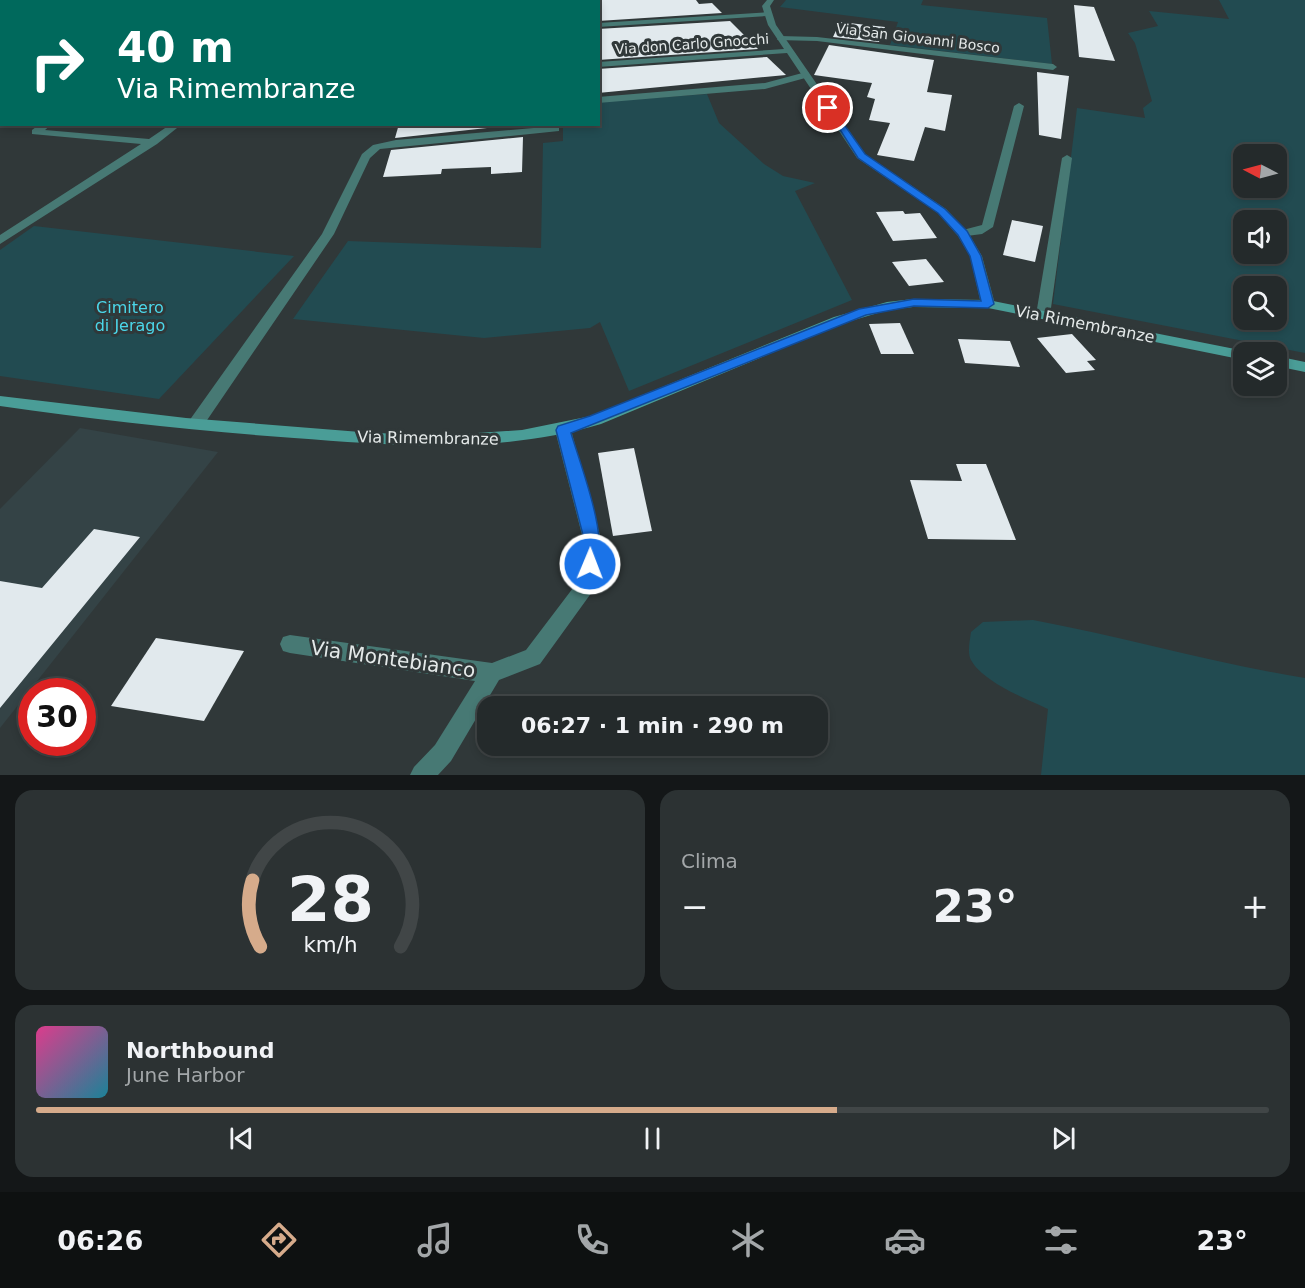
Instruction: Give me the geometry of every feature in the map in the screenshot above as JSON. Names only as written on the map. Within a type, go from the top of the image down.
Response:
[{"type":"street","points":[[771,0],[766,6],[767,14],[780,38],[861,156],[942,211],[963,234],[976,256],[988,304]]},
{"type":"street","points":[[600,25],[767,14]]},
{"type":"street","name":"Via San Giovanni Bosco","points":[[780,38],[817,39],[1053,67]]},
{"type":"street","name":"Via don Carlo Gnocchi","points":[[600,65],[788,51]]},
{"type":"street","points":[[600,100],[765,86],[806,75]]},
{"type":"street","points":[[963,234],[978,232],[987,227],[1018,106]]},
{"type":"street","points":[[45,126],[35,132],[153,142]]},
{"type":"street","points":[[0,240],[175,126]]},
{"type":"street","points":[[195,425],[328,234],[366,156],[377,147],[396,143],[556,127]]},
{"type":"street","points":[[1043,315],[1067,158]]},
{"type":"street","name":"Via Rimembranze","points":[[0,401],[195,425],[446,442],[524,438],[563,430],[595,420],[863,312],[914,303],[988,304],[1233,353]]},
{"type":"street","points":[[1287,363],[1305,367]]},
{"type":"street","name":"Via Montebianco","points":[[290,644],[492,673],[533,657],[582,592],[590,564],[591,535],[563,430]]},
{"type":"street","points":[[422,775],[443,753],[492,673]]},
{"type":"shaded area","points":[[80,428],[218,452],[39,678],[18,678],[18,705],[0,728],[0,509]]},
{"type":"green space","points":[[786,0],[923,0],[921,5],[1047,18],[1052,64],[890,45],[898,22],[780,7]]},
{"type":"green space","points":[[1219,0],[1305,0],[1305,353],[1287,350],[1287,342],[1248,342],[1053,304],[1077,108],[1145,118],[1143,108],[1152,101],[1135,43],[1128,33],[1158,26],[1149,11],[1229,19]]},
{"type":"green space","points":[[707,94],[719,123],[764,164],[783,176],[815,183],[795,191],[852,300],[629,391],[600,322],[590,328],[484,338],[293,319],[348,241],[541,248],[543,143],[563,141],[563,126],[600,126],[600,102]]},
{"type":"green space","name":"Cimitero di Jerago","points":[[34,226],[294,256],[159,399],[0,376],[0,250]]},
{"type":"green space","points":[[1033,620],[1305,678],[1305,775],[1041,775],[1048,709],[1017,695],[985,676],[971,660],[969,650],[971,632],[983,622]]},
{"type":"building","points":[[600,0],[696,0],[699,4],[712,3],[722,13],[600,21]]},
{"type":"building","points":[[1074,5],[1094,7],[1115,61],[1079,57]]},
{"type":"building","points":[[730,21],[758,49],[600,60],[600,29]]},
{"type":"building","points":[[840,22],[885,27],[879,42],[833,37]]},
{"type":"building","points":[[829,45],[934,60],[927,92],[952,95],[945,131],[925,127],[914,161],[877,155],[890,123],[869,120],[875,99],[867,97],[872,83],[814,75]]},
{"type":"building","points":[[767,57],[786,75],[600,93],[600,69]]},
{"type":"building","points":[[1037,72],[1069,76],[1061,139],[1039,135]]},
{"type":"building","points":[[398,126],[506,126],[395,138]]},
{"type":"building","points":[[523,137],[522,172],[491,174],[491,167],[442,169],[441,174],[383,177],[391,150]]},
{"type":"building","points":[[903,211],[905,214],[920,213],[937,238],[893,241],[876,212]]},
{"type":"building","points":[[1012,220],[1043,226],[1035,262],[1003,255]]},
{"type":"building","points":[[926,259],[944,282],[909,286],[892,262]]},
{"type":"building","points":[[900,323],[914,354],[881,354],[869,324]]},
{"type":"building","points":[[1072,334],[1096,360],[1087,361],[1095,370],[1066,373],[1037,338]]},
{"type":"building","points":[[958,339],[1010,341],[1020,367],[965,363]]},
{"type":"building","points":[[634,448],[652,531],[613,536],[598,453]]},
{"type":"building","points":[[956,464],[986,464],[1016,540],[928,539],[910,480],[962,481]]},
{"type":"building","points":[[94,529],[140,537],[25,678],[18,678],[18,686],[0,708],[0,581],[42,588]]},
{"type":"building","points":[[156,638],[244,651],[204,721],[111,706]]},
{"type":"route","points":[[590,564],[591,535],[563,430],[595,420],[863,312],[914,303],[988,304],[976,256],[963,234],[942,211],[872,166],[861,156],[828,108]]}]
